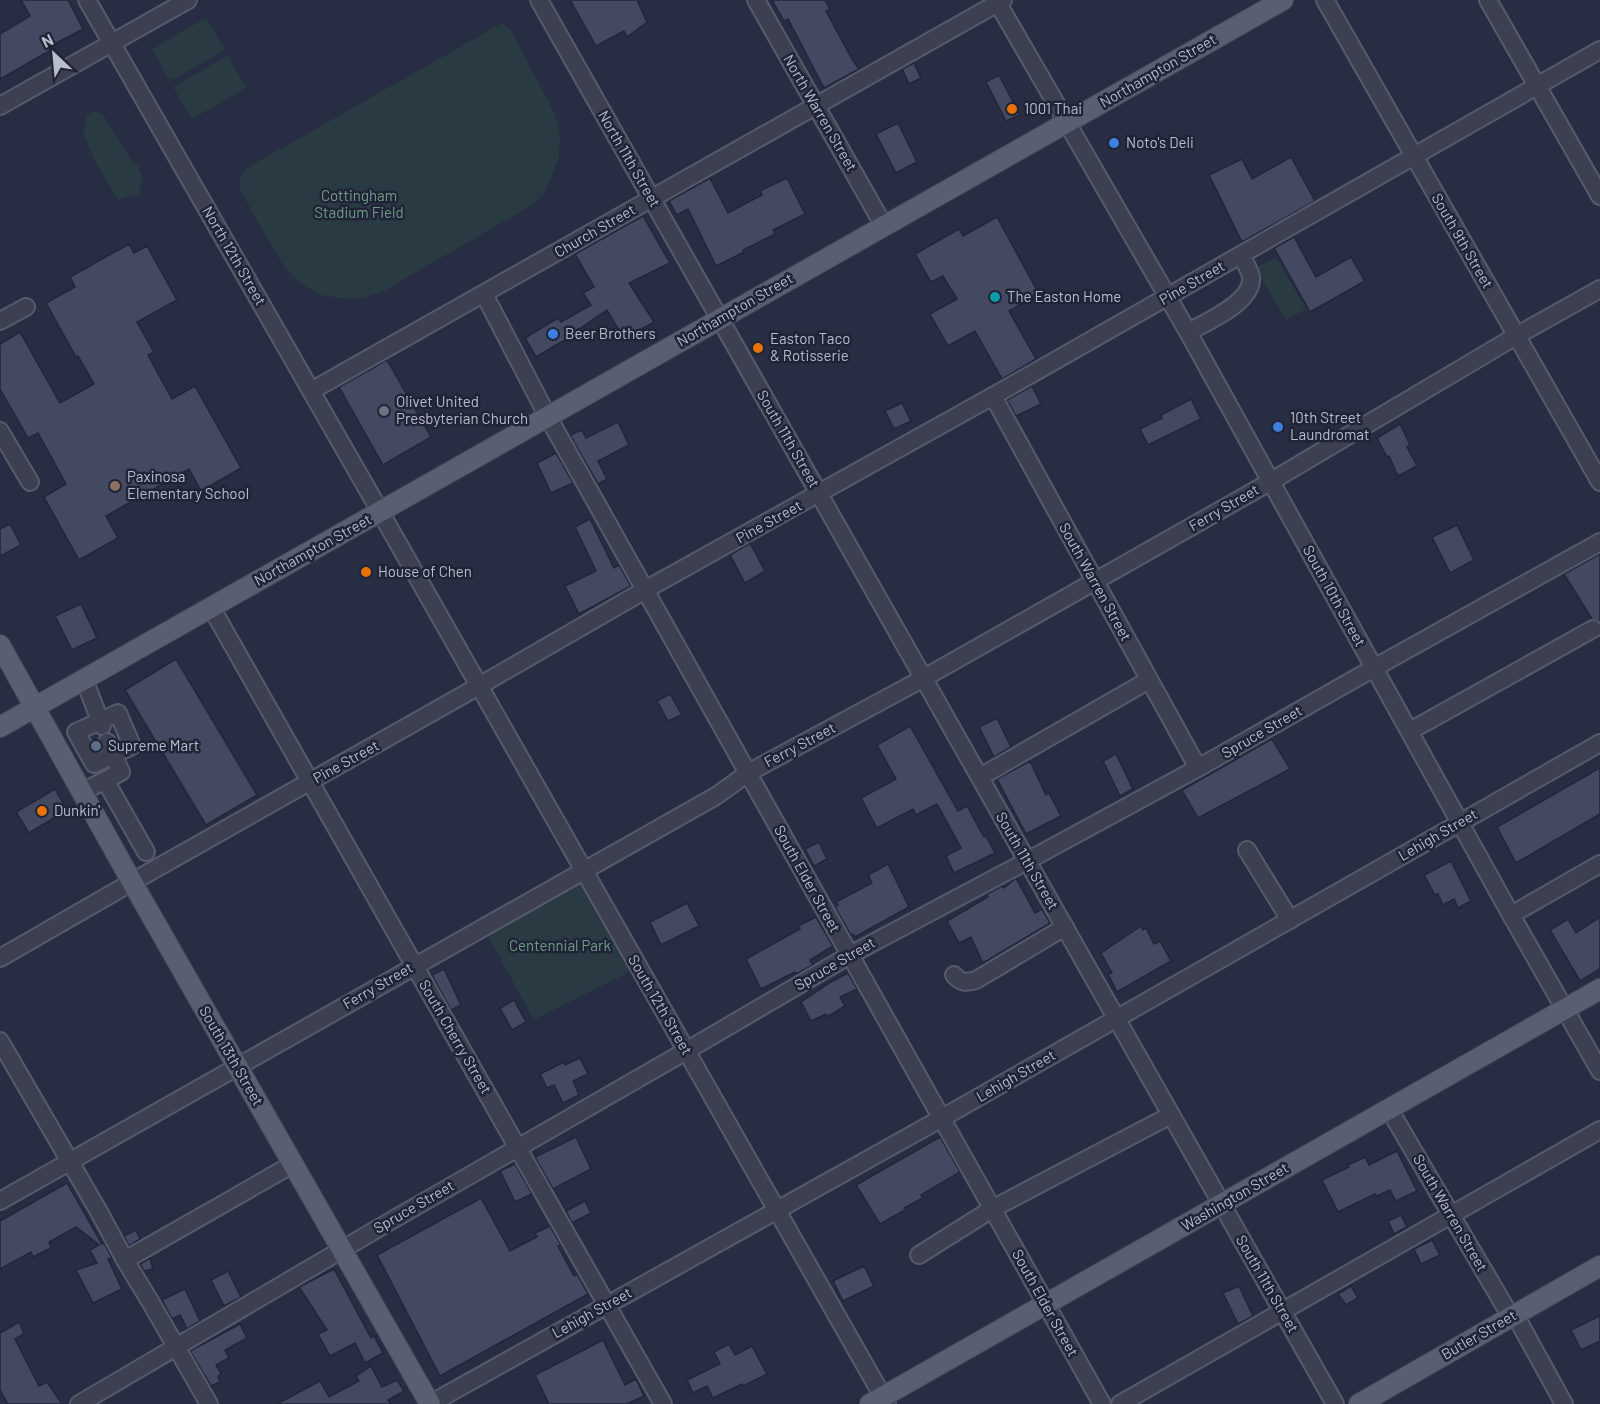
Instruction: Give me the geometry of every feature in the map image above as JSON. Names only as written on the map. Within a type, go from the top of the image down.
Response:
[{"type":"main road","name":"Northampton Street","points":[[0,727],[1283,0]]},
{"type":"main road","name":"South 13th Street","points":[[0,645],[341,1251],[430,1404]]},
{"type":"main road","name":"Washington Street","points":[[880,1402],[1046,1304],[1600,989]]},
{"type":"main road","name":"Butler Street","points":[[1359,1404],[1600,1266]]},
{"type":"street","name":"North 12th Street","points":[[87,0],[380,512]]},
{"type":"street","points":[[0,106],[188,0]]},
{"type":"street","name":"North 11th Street","points":[[538,0],[720,319]]},
{"type":"street","name":"North Warren Street","points":[[756,0],[884,226]]},
{"type":"street","name":"South 9th Street","points":[[1325,0],[1600,482]]},
{"type":"street","points":[[1488,0],[1600,196]]},
{"type":"street","name":"Church Street","points":[[311,391],[999,1]]},
{"type":"street","name":"South 10th Street","points":[[999,1],[1066,123],[1188,332],[1510,915],[1600,1071]]},
{"type":"street","name":"Pine Street","points":[[0,958],[1600,50]]},
{"type":"street","points":[[1188,332],[1236,304],[1248,290],[1251,278],[1241,255]]},
{"type":"street","name":"Ferry Street","points":[[0,1201],[716,796],[748,773],[924,678],[1270,482],[1516,336],[1600,289]]},
{"type":"street","name":"South Elder Street","points":[[484,294],[548,417],[1102,1404]]},
{"type":"street","points":[[0,321],[26,307]]},
{"type":"street","name":"South 11th Street","points":[[720,319],[1335,1404]]},
{"type":"street","name":"South Warren Street","points":[[993,396],[1198,768]]},
{"type":"street","points":[[0,431],[30,483]]},
{"type":"street","name":"South 12th Street","points":[[380,512],[777,1211],[880,1402]]},
{"type":"street","name":"Spruce Street","points":[[79,1404],[850,955],[1198,768],[1600,542]]},
{"type":"street","name":"South Cherry Street","points":[[211,607],[607,1305],[657,1402]]},
{"type":"street","points":[[1410,731],[1593,629]]},
{"type":"street","points":[[82,792],[120,772],[84,679]]},
{"type":"street","points":[[980,777],[1149,680]]},
{"type":"street","name":"Lehigh Street","points":[[430,1404],[942,1118],[1600,743]]},
{"type":"street","points":[[105,780],[146,852]]},
{"type":"street","points":[[1247,850],[1290,920]]},
{"type":"street","points":[[1510,915],[1600,864]]},
{"type":"street","points":[[954,975],[958,980],[967,983],[976,980],[1065,927]]},
{"type":"street","points":[[0,1041],[209,1404]]},
{"type":"street","name":"South Warren Street","points":[[1389,1109],[1564,1404]]},
{"type":"street","points":[[920,1255],[992,1209],[1171,1115]]},
{"type":"street","points":[[1120,1404],[1600,1130]]},
{"type":"street","points":[[125,1260],[293,1164]]},
{"type":"green space","points":[[206,18],[225,50],[170,81],[152,49]]},
{"type":"green space","name":"Cottingham Stadium Field","points":[[502,23],[510,29],[555,114],[560,134],[559,157],[545,192],[531,206],[380,293],[357,299],[340,298],[321,295],[301,284],[284,267],[241,192],[240,180],[245,169]]},
{"type":"green space","points":[[228,56],[246,88],[192,119],[173,87]]},
{"type":"green space","points":[[92,112],[102,113],[132,161],[138,166],[142,178],[140,193],[118,200],[95,161],[83,132],[87,116]]},
{"type":"green space","points":[[1276,257],[1306,309],[1286,320],[1255,268]]},
{"type":"green space","name":"Centennial Park","points":[[584,871],[639,967],[534,1020],[483,927]]},
{"type":"building","points":[[21,0],[68,0],[83,29],[49,47],[51,50],[0,79],[0,34],[30,16]]},
{"type":"building","points":[[570,0],[637,0],[647,22],[627,37],[624,31],[596,46]]},
{"type":"building","points":[[772,0],[825,0],[830,9],[826,11],[859,69],[824,88],[788,19],[784,21]]},
{"type":"building","points":[[914,63],[921,78],[909,84],[902,69]]},
{"type":"building","points":[[999,75],[1020,115],[1006,121],[986,82]]},
{"type":"building","points":[[898,123],[917,162],[896,173],[876,134]]},
{"type":"building","points":[[1291,157],[1315,201],[1242,242],[1209,175],[1242,159],[1252,179]]},
{"type":"building","points":[[710,178],[728,213],[762,195],[760,191],[787,178],[805,214],[773,230],[775,234],[716,266],[688,209],[677,215],[669,201]]},
{"type":"building","points":[[643,216],[670,263],[629,283],[654,322],[624,339],[607,310],[579,329],[580,331],[536,357],[525,338],[558,318],[561,322],[591,305],[583,293],[594,287],[575,254]]},
{"type":"building","name":"The Easton Home","points":[[997,217],[1039,294],[1009,311],[1036,359],[1002,379],[975,331],[948,346],[930,314],[957,299],[943,276],[931,282],[915,254],[959,229],[963,236]]},
{"type":"building","points":[[1294,237],[1316,277],[1351,257],[1365,281],[1310,312],[1274,248]]},
{"type":"building","points":[[129,244],[134,253],[147,246],[177,300],[137,322],[154,352],[148,355],[172,399],[195,386],[241,468],[201,491],[189,469],[106,516],[118,538],[79,560],[44,497],[66,484],[38,433],[28,438],[0,389],[0,344],[20,332],[60,403],[94,384],[46,303],[75,287],[70,277]]},
{"type":"building","name":"Olivet United Presbyterian Church","points":[[387,360],[431,437],[383,465],[339,387]]},
{"type":"building","points":[[1032,386],[1041,404],[1016,416],[1007,400]]},
{"type":"building","points":[[1191,399],[1201,419],[1148,445],[1140,429]]},
{"type":"building","points":[[902,403],[911,421],[894,429],[885,411]]},
{"type":"building","points":[[618,422],[629,445],[598,461],[607,479],[598,484],[570,435],[582,430],[586,438]]},
{"type":"building","points":[[1400,424],[1410,445],[1407,447],[1417,466],[1398,476],[1377,438]]},
{"type":"building","points":[[556,453],[573,483],[551,493],[537,463]]},
{"type":"building","points":[[590,519],[614,568],[619,565],[631,586],[579,614],[565,586],[596,571],[575,527]]},
{"type":"building","points":[[10,524],[21,545],[0,556],[0,529]]},
{"type":"building","points":[[1457,525],[1474,560],[1450,573],[1432,537]]},
{"type":"building","points":[[750,543],[765,571],[745,583],[730,555]]},
{"type":"building","points":[[1600,554],[1600,622],[1592,619],[1564,574]]},
{"type":"building","points":[[81,604],[97,638],[72,650],[55,616]]},
{"type":"building","points":[[176,659],[257,795],[206,825],[125,690]]},
{"type":"building","points":[[670,694],[682,715],[668,721],[657,701]]},
{"type":"building","points":[[997,718],[1011,747],[994,757],[979,727]]},
{"type":"building","points":[[910,726],[958,811],[967,806],[995,853],[954,873],[946,856],[961,848],[937,804],[916,815],[913,809],[877,828],[861,798],[896,779],[877,745]]},
{"type":"building","points":[[1272,739],[1290,769],[1198,818],[1182,790]]},
{"type":"building","points":[[1116,754],[1133,789],[1120,796],[1103,761]]},
{"type":"building","points":[[1030,761],[1046,795],[1049,793],[1061,816],[1026,834],[997,779]]},
{"type":"building","points":[[1600,768],[1600,814],[1516,863],[1497,827]]},
{"type":"building","name":"Dunkin'","points":[[55,789],[67,810],[29,833],[16,812]]},
{"type":"building","points":[[819,842],[827,859],[814,866],[805,849]]},
{"type":"building","points":[[1451,861],[1471,901],[1458,908],[1454,899],[1443,905],[1424,875]]},
{"type":"building","points":[[888,864],[909,907],[855,937],[851,935],[835,907],[838,905],[836,902],[872,883],[868,875]]},
{"type":"building","points":[[1016,878],[1035,913],[1042,909],[1050,923],[983,963],[971,937],[959,943],[947,921],[988,897],[987,894],[1002,886],[1004,888]]},
{"type":"building","points":[[687,903],[699,926],[661,945],[650,922]]},
{"type":"building","points":[[816,917],[833,946],[810,960],[813,965],[761,989],[746,959],[800,929],[798,926]]},
{"type":"building","points":[[1600,917],[1600,969],[1580,981],[1550,930],[1568,919],[1576,933]]},
{"type":"building","points":[[1141,926],[1143,930],[1146,928],[1154,944],[1160,941],[1171,961],[1117,992],[1108,974],[1112,973],[1101,953]]},
{"type":"building","points":[[444,969],[461,1005],[451,1010],[432,975]]},
{"type":"building","points":[[848,973],[857,989],[840,997],[845,1006],[827,1017],[826,1014],[811,1021],[801,1002]]},
{"type":"building","points":[[514,1000],[526,1022],[512,1030],[500,1008]]},
{"type":"building","points":[[580,1058],[588,1074],[573,1081],[579,1095],[563,1103],[554,1085],[547,1088],[540,1074],[564,1062],[565,1065]]},
{"type":"building","points":[[576,1137],[591,1169],[553,1189],[535,1157]]},
{"type":"building","points":[[940,1137],[960,1172],[921,1195],[923,1198],[880,1224],[856,1185]]},
{"type":"building","points":[[1397,1151],[1417,1191],[1396,1201],[1390,1190],[1377,1196],[1375,1194],[1338,1212],[1322,1180],[1365,1157],[1369,1165]]},
{"type":"building","points":[[515,1164],[532,1194],[515,1202],[500,1171]]},
{"type":"building","points":[[67,1183],[112,1258],[108,1259],[122,1289],[93,1303],[76,1270],[97,1263],[90,1250],[99,1245],[76,1227],[49,1242],[51,1248],[33,1257],[31,1252],[0,1269],[0,1221]]},
{"type":"building","points":[[481,1198],[510,1251],[537,1237],[535,1233],[550,1226],[574,1276],[577,1274],[588,1294],[440,1376],[377,1255]]},
{"type":"building","points":[[585,1201],[591,1213],[572,1223],[566,1211]]},
{"type":"building","points":[[1401,1215],[1407,1227],[1394,1234],[1388,1221]]},
{"type":"building","points":[[136,1230],[140,1239],[129,1246],[124,1236]]},
{"type":"building","points":[[1432,1240],[1440,1255],[1421,1264],[1414,1249]]},
{"type":"building","points":[[150,1258],[153,1269],[144,1271],[140,1264]]},
{"type":"building","points":[[864,1266],[874,1286],[843,1301],[833,1281]]},
{"type":"building","points":[[334,1269],[371,1338],[374,1336],[383,1353],[365,1363],[355,1343],[330,1356],[318,1334],[327,1330],[299,1287]]},
{"type":"building","points":[[228,1271],[241,1297],[224,1306],[211,1280]]},
{"type":"building","points":[[1239,1286],[1253,1316],[1238,1324],[1223,1293]]},
{"type":"building","points":[[1351,1286],[1358,1298],[1346,1305],[1338,1294]]},
{"type":"building","points":[[185,1289],[200,1321],[187,1329],[180,1315],[172,1319],[162,1300]]},
{"type":"building","points":[[1600,1316],[1600,1341],[1581,1350],[1571,1330]]},
{"type":"building","points":[[19,1322],[24,1333],[15,1339],[39,1386],[47,1382],[62,1404],[8,1404],[0,1390],[0,1333]]},
{"type":"building","points":[[240,1324],[247,1338],[225,1350],[229,1358],[216,1365],[221,1374],[218,1376],[220,1382],[211,1386],[190,1351]]},
{"type":"building","points":[[603,1340],[625,1385],[636,1379],[644,1396],[627,1404],[549,1404],[535,1375]]},
{"type":"building","points":[[729,1344],[735,1355],[752,1346],[767,1374],[713,1398],[707,1386],[693,1393],[687,1380],[720,1364],[714,1352]]},
{"type":"building","points":[[371,1366],[382,1387],[397,1380],[404,1391],[388,1400],[391,1404],[277,1404],[320,1381],[329,1397],[359,1381],[356,1376]]},
{"type":"place","name":"1001 Thai","points":[[1012,109]]},
{"type":"place","name":"Noto's Deli","points":[[1114,143]]},
{"type":"place","name":"The Easton Home","points":[[995,297]]},
{"type":"place","name":"Beer Brothers","points":[[553,334]]},
{"type":"place","name":"Easton Taco & Rotisserie","points":[[758,348]]},
{"type":"place","name":"Olivet United Presbyterian Church","points":[[384,411]]},
{"type":"place","name":"10th Street Laundromat","points":[[1278,427]]},
{"type":"place","name":"Paxinosa Elementary School","points":[[115,486]]},
{"type":"place","name":"House of Chen","points":[[366,572]]},
{"type":"place","name":"Supreme Mart","points":[[96,746]]},
{"type":"place","name":"Dunkin'","points":[[42,811]]}]
